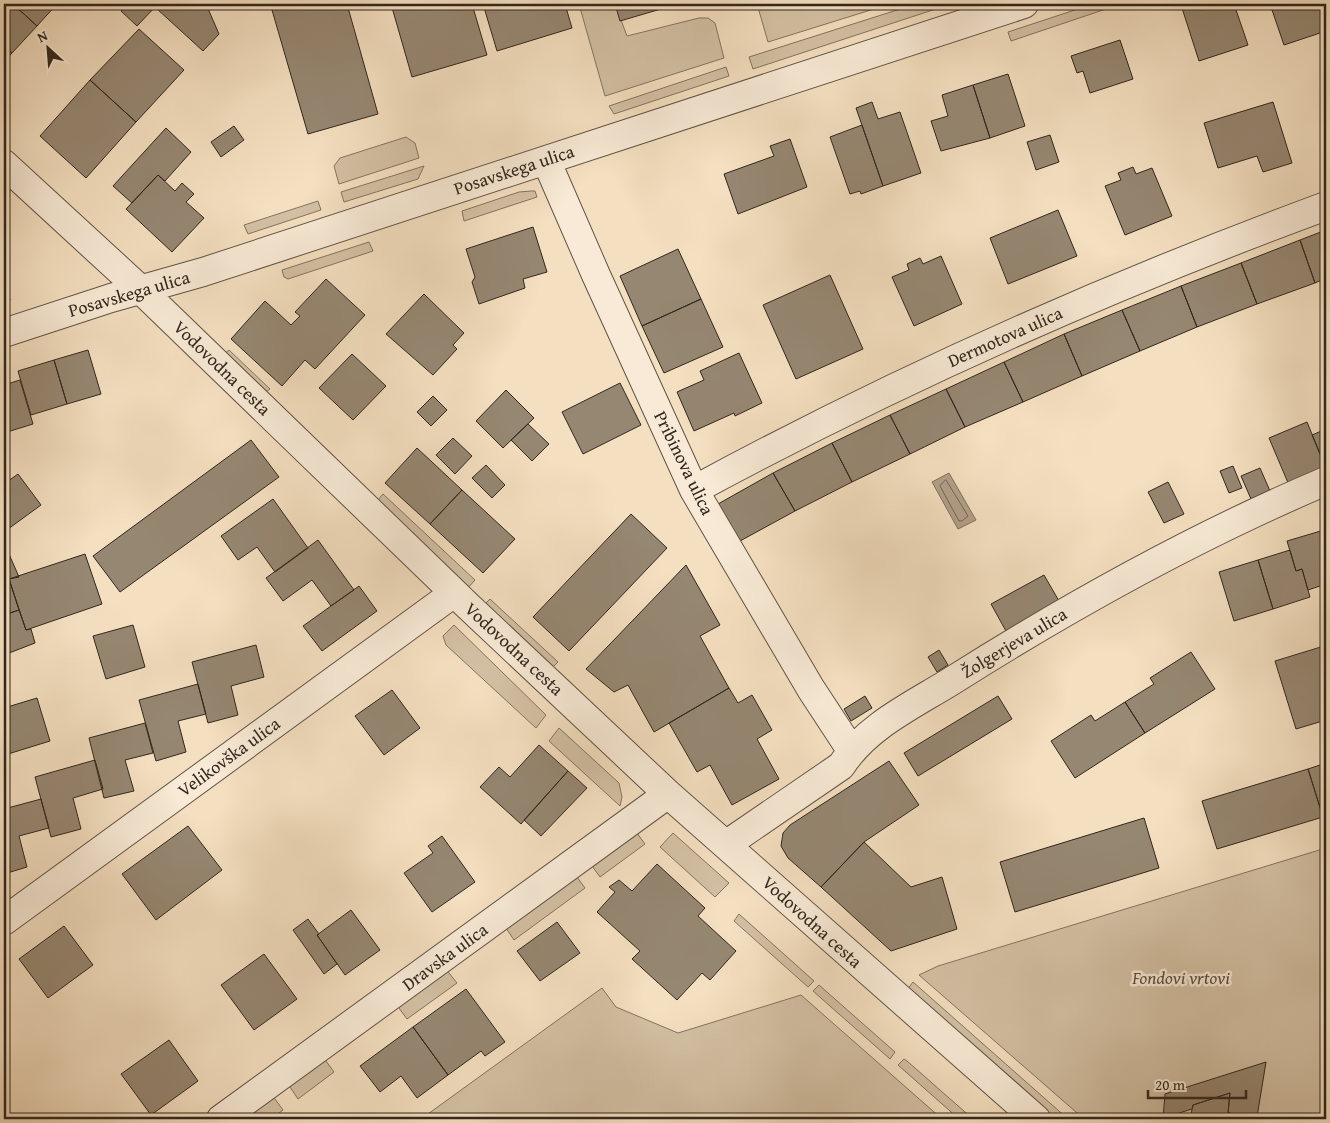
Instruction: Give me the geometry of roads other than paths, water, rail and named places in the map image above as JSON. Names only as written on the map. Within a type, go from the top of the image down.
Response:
[{"type":"street","name":"Posavskega ulica","points":[[4,333],[203,272],[1024,4]]},
{"type":"street","name":"Pribinova ulica","points":[[546,160],[590,263],[694,490],[806,680],[851,750]]},
{"type":"street","name":"Vodovodna cesta","points":[[4,164],[141,290],[454,593],[668,794],[727,844],[844,952],[1036,1119]]},
{"type":"street","name":"Dermotova ulica","points":[[694,490],[778,444],[976,349],[1133,282],[1326,206]]},
{"type":"street","name":"Žolgerjeva ulica","points":[[727,844],[840,766],[851,750],[873,731],[982,662],[1079,605],[1227,527],[1326,481]]},
{"type":"street","name":"Velikovška ulica","points":[[4,920],[454,593]]},
{"type":"street","name":"Dravska ulica","points":[[221,1119],[668,794]]},
{"type":"water","points":[[949,473],[976,520],[958,529],[932,482]]},
{"type":"park label","name":"Fondovi vrtovi","points":[[1181,978]]}]
